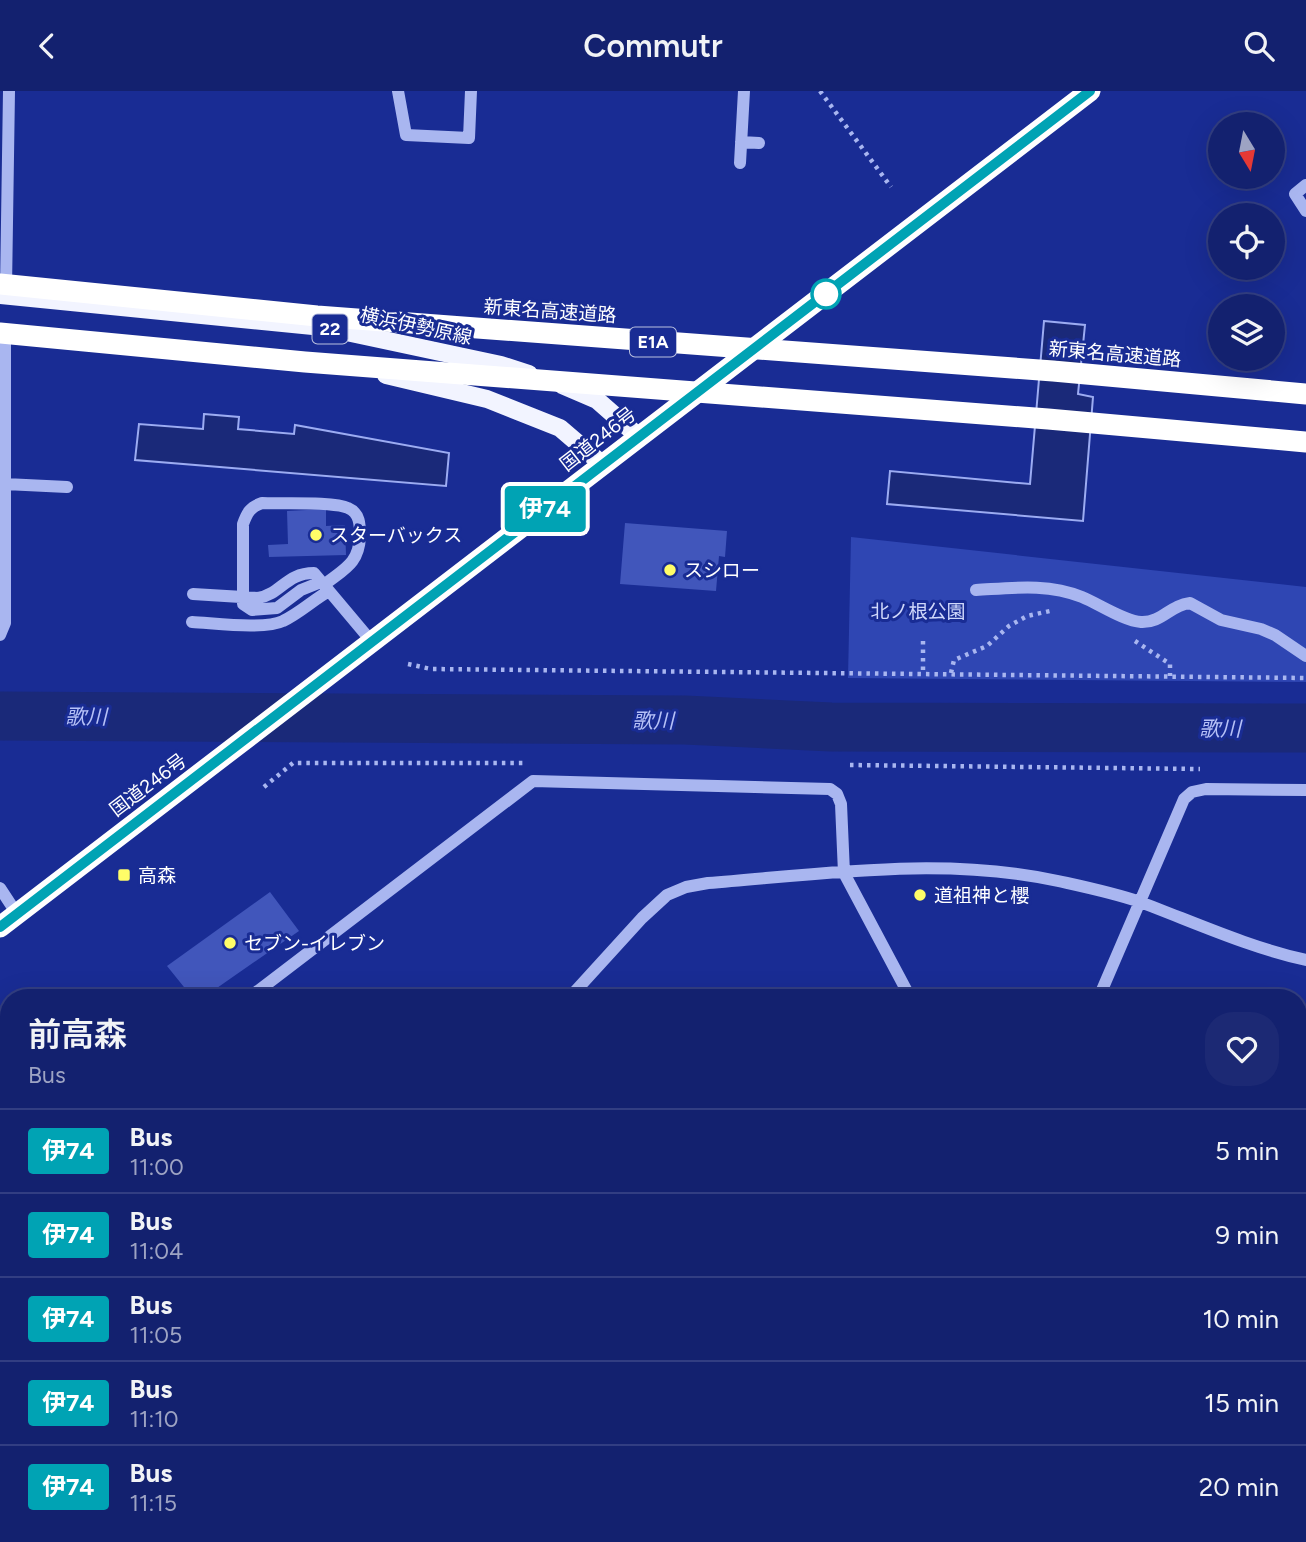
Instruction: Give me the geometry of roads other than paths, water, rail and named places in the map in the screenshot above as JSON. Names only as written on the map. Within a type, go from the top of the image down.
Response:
[{"type":"highway","name":"国道246号","points":[[8,921],[1090,91]]},
{"type":"highway","name":"新東名高速道路","points":[[2,292],[1053,371],[1306,394]]},
{"type":"highway","points":[[2,332],[305,362],[1048,419],[1306,442]]},
{"type":"main road","name":"横浜伊勢原線","points":[[2,292],[323,327],[501,365],[597,400],[638,436]]},
{"type":"main road","name":"22","points":[[2,332],[321,361],[487,399],[560,428],[602,464]]},
{"type":"street","points":[[2,292],[9,91]]},
{"type":"street","points":[[398,91],[406,135],[469,138],[471,91]]},
{"type":"street","points":[[740,163],[744,91]]},
{"type":"street","points":[[741,142],[759,143]]},
{"type":"street","points":[[1306,185],[1295,194],[1306,211]]},
{"type":"street","points":[[0,635],[5,623],[2,332]]},
{"type":"street","points":[[5,484],[67,487]]},
{"type":"street","points":[[192,622],[271,625],[294,615],[358,555],[360,521],[355,513],[348,507],[336,505],[262,503],[253,506],[247,512],[243,524],[241,597]]},
{"type":"street","points":[[193,594],[266,596],[302,573],[314,573],[372,642]]},
{"type":"street","points":[[976,590],[1027,586],[1053,589],[1081,596],[1139,622],[1161,619],[1175,607],[1189,603],[1221,620],[1275,635],[1306,656]]},
{"type":"street","points":[[260,989],[533,781],[830,789],[837,794],[841,804],[844,873],[906,989]]},
{"type":"street","points":[[1102,989],[1184,799],[1192,792],[1206,789],[1306,790]]},
{"type":"street","points":[[577,989],[642,918],[667,895],[686,887],[708,883],[924,868],[992,872],[1057,881],[1138,902],[1232,939],[1306,960]]},
{"type":"street","points":[[0,888],[8,921]]},
{"type":"waterway","name":"歌川","points":[[0,716],[685,720],[831,727],[1306,728]]},
{"type":"place","name":"スターバックス","points":[[316,535]]},
{"type":"place","name":"スシロー","points":[[670,570]]},
{"type":"place","name":"高森","points":[[124,875]]},
{"type":"place","name":"道祖神と櫻","points":[[920,895]]},
{"type":"place","name":"セブン-イレブン","points":[[230,943]]},
{"type":"park label","name":"北ノ根公園","points":[[918,611]]}]
